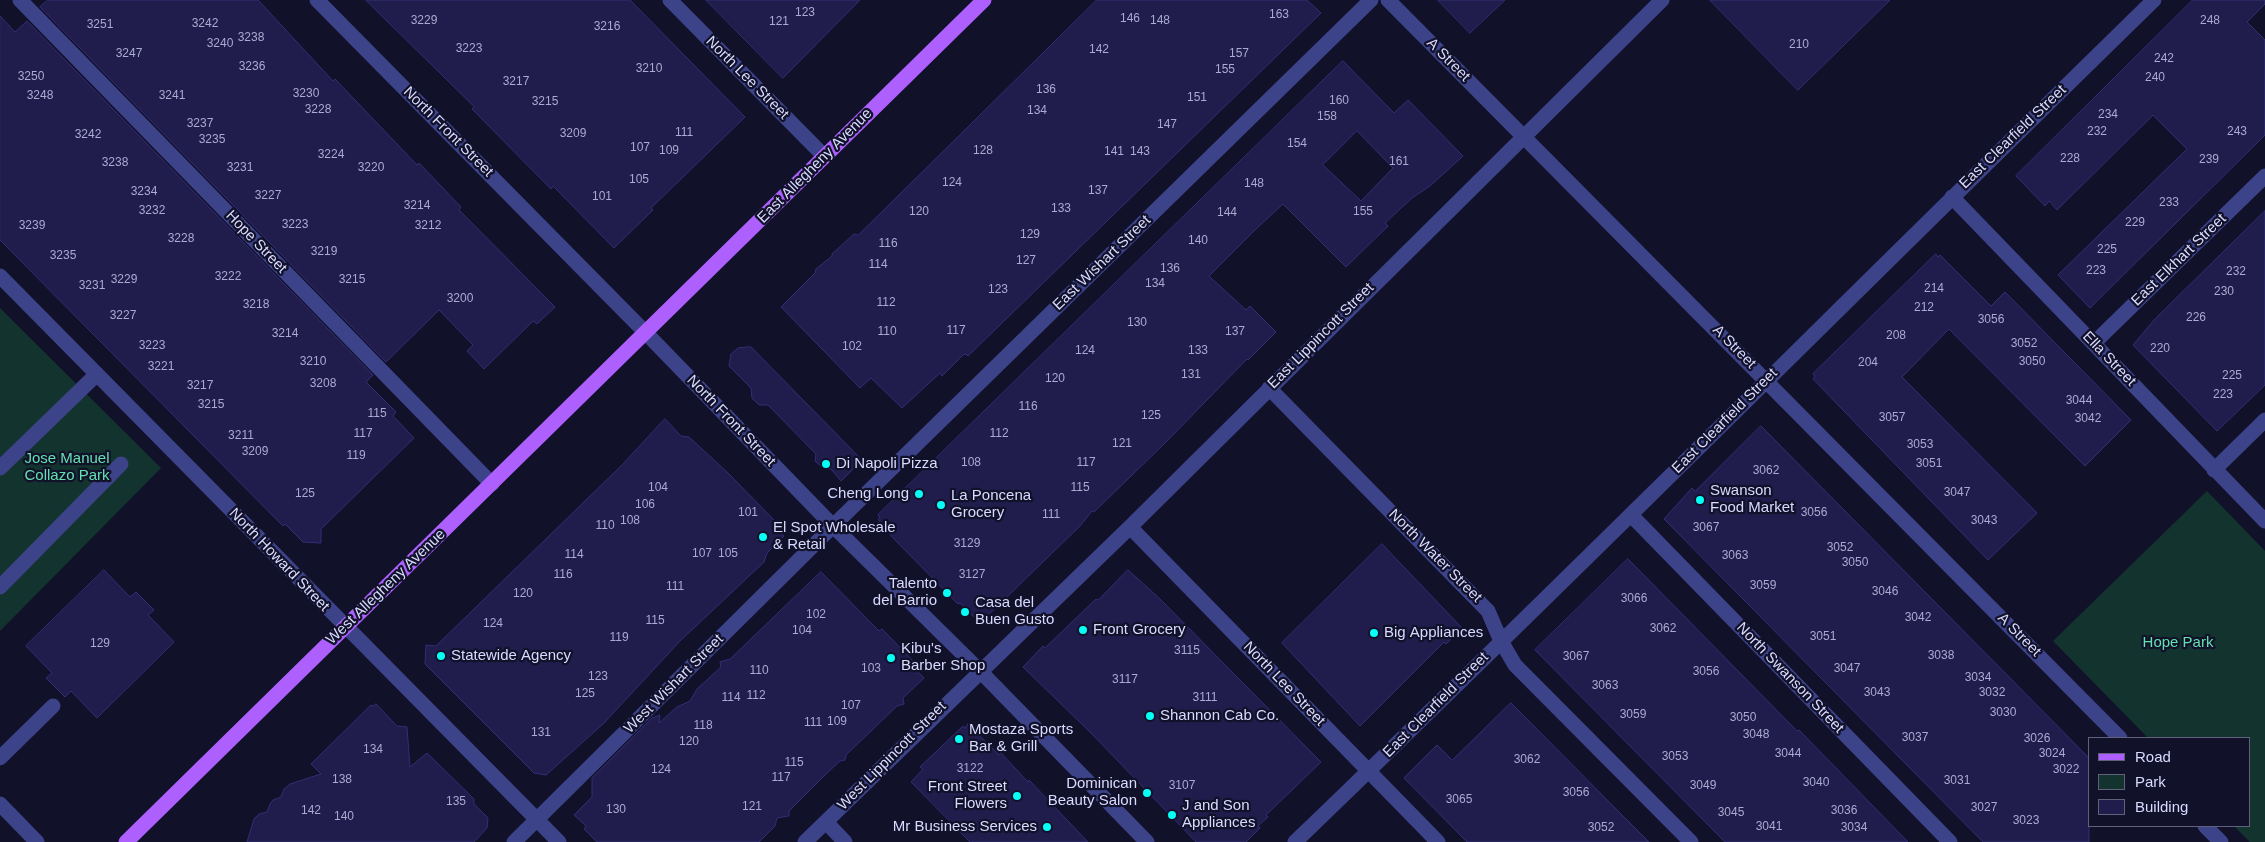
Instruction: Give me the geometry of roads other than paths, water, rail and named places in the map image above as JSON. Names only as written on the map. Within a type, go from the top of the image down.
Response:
[{"type":"main road","name":"East Allegheny Avenue","points":[[646,333],[984,0]]},
{"type":"main road","name":"West Allegheny Avenue","points":[[126,842],[646,333]]},
{"type":"street","name":"Hope Street","points":[[20,0],[492,484]]},
{"type":"street","name":"North Front Street","points":[[317,0],[646,333],[832,526],[980,671],[1147,842]]},
{"type":"street","name":"North Lee Street","points":[[670,0],[824,156]]},
{"type":"street","name":"East Wishart Street","points":[[832,526],[1371,0]]},
{"type":"street","name":"A Street","points":[[1388,0],[2119,737]]},
{"type":"street","name":"East Lippincott Street","points":[[980,671],[1130,527],[1523,135],[1662,0]]},
{"type":"street","name":"East Clearfield Street","points":[[1295,842],[1631,515],[2154,0]]},
{"type":"street","name":"East Elkhart Street","points":[[2094,343],[2265,176]]},
{"type":"street","name":"Ella Street","points":[[1952,197],[2265,521]]},
{"type":"street","name":"North Howard Street","points":[[0,276],[559,842]]},
{"type":"street","points":[[0,468],[97,374]]},
{"type":"street","name":"North Water Street","points":[[1269,388],[1488,611],[1501,641],[1515,665],[1691,842]]},
{"type":"street","points":[[2214,470],[2265,420]]},
{"type":"street","points":[[0,587],[121,464]]},
{"type":"street","name":"North Swanson Street","points":[[1631,515],[1950,842]]},
{"type":"street","name":"West Wishart Street","points":[[514,842],[832,526]]},
{"type":"street","name":"North Lee Street","points":[[1130,527],[1438,842]]},
{"type":"street","name":"West Lippincott Street","points":[[805,842],[980,671]]},
{"type":"street","points":[[0,758],[53,706]]},
{"type":"street","points":[[0,804],[37,842]]},
{"type":"street","points":[[826,822],[845,842]]},
{"type":"street","points":[[2206,827],[2221,842]]},
{"type":"place","name":"Di Napoli Pizza","points":[[826,464]]},
{"type":"place","name":"Cheng Long","points":[[919,494]]},
{"type":"place","name":"Swanson Food Market","points":[[1700,500]]},
{"type":"place","name":"La Poncena Grocery","points":[[941,505]]},
{"type":"place","name":"El Spot Wholesale & Retail","points":[[763,537]]},
{"type":"place","name":"Talento del Barrio","points":[[947,593]]},
{"type":"place","name":"Casa del Buen Gusto","points":[[965,612]]},
{"type":"place","name":"Front Grocery","points":[[1083,630]]},
{"type":"place","name":"Big Appliances","points":[[1374,633]]},
{"type":"place","name":"Statewide Agency","points":[[441,656]]},
{"type":"place","name":"Kibu's Barber Shop","points":[[891,658]]},
{"type":"place","name":"Shannon Cab Co.","points":[[1150,716]]},
{"type":"place","name":"Mostaza Sports Bar & Grill","points":[[959,739]]},
{"type":"place","name":"Dominican Beauty Salon","points":[[1147,793]]},
{"type":"place","name":"Front Street Flowers","points":[[1017,796]]},
{"type":"place","name":"J and Son Appliances","points":[[1172,815]]},
{"type":"place","name":"Mr Business Services","points":[[1047,827]]},
{"type":"park label","name":"Jose Manuel Collazo Park","points":[[67,468]]},
{"type":"park label","name":"Hope Park","points":[[2178,643]]}]
